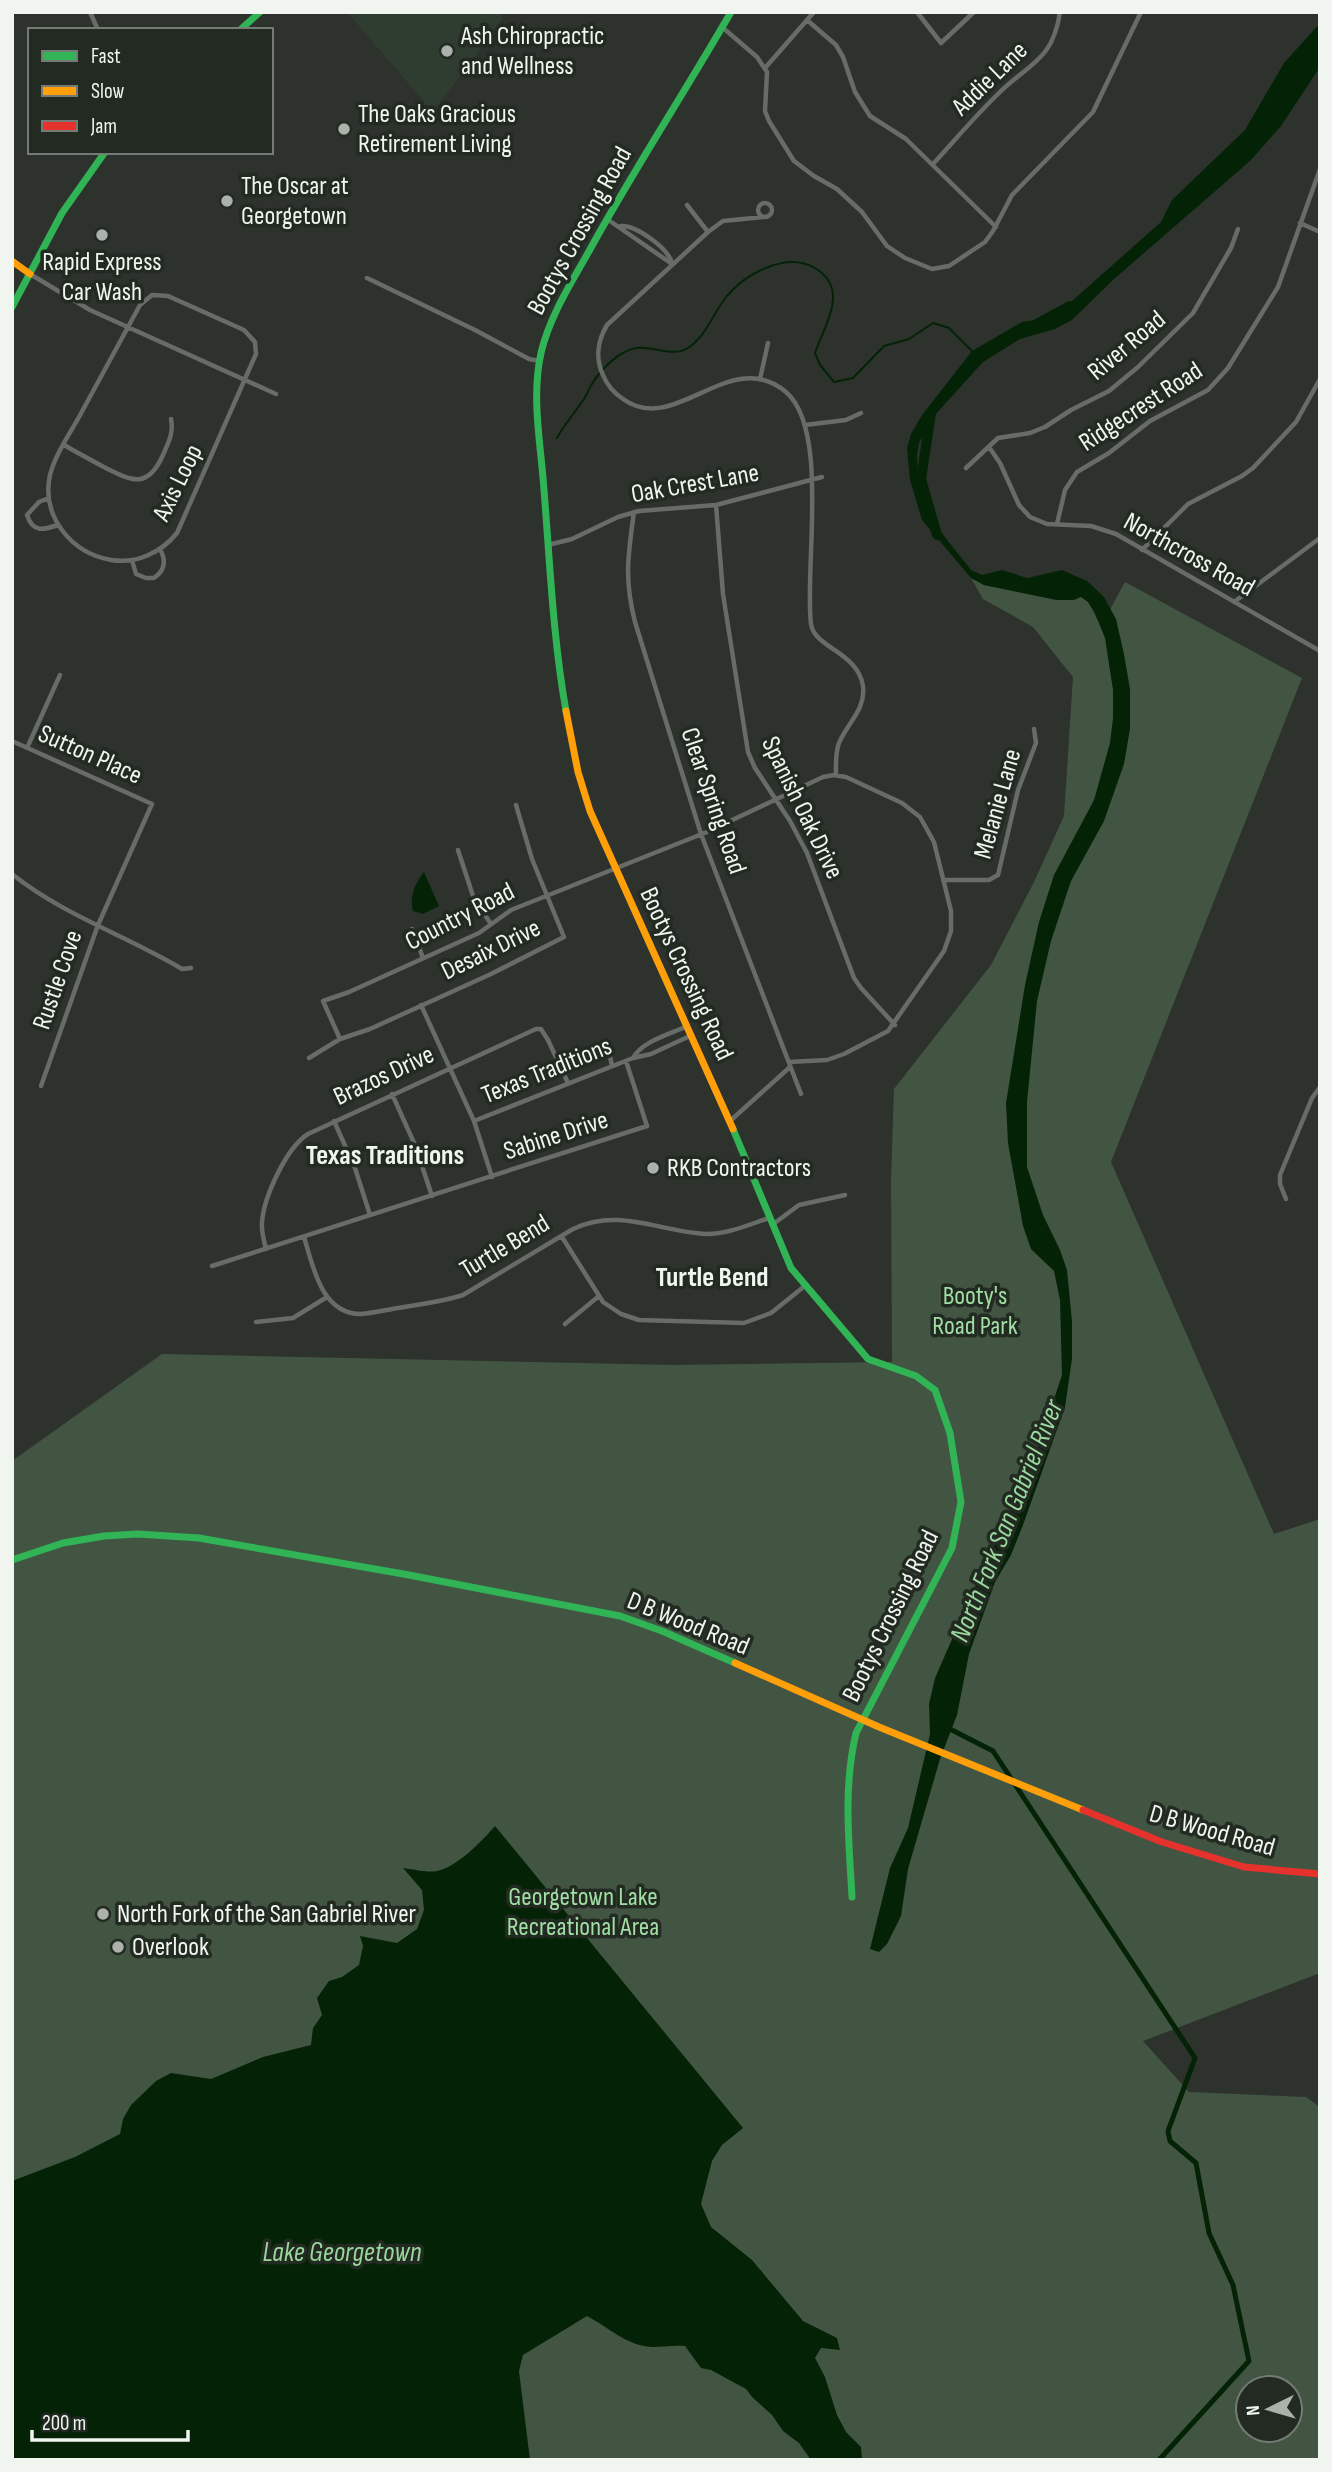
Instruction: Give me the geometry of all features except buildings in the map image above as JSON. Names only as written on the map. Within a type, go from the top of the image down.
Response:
[{"type":"street","points":[[90,12],[97,28]]},
{"type":"street","points":[[242,28],[260,12]]},
{"type":"street","name":"Bootys Crossing Road","points":[[731,12],[607,219],[557,311],[545,341],[538,393],[548,545],[562,685],[572,743],[590,811],[730,1121],[786,1258],[868,1359],[916,1376],[935,1390],[950,1433],[961,1486],[960,1516],[951,1548],[856,1733],[852,1746],[847,1782],[852,1897]]},
{"type":"street","points":[[765,68],[814,12]]},
{"type":"street","points":[[917,12],[941,43],[974,12]]},
{"type":"street","name":"Addie Lane","points":[[933,164],[1003,89],[1044,55],[1056,33],[1060,12]]},
{"type":"street","points":[[722,27],[757,57],[765,68],[768,78],[765,111],[793,160],[837,189],[858,208],[874,226],[883,242],[894,251],[928,268],[943,269],[985,242],[1012,195],[1093,112],[1141,12]]},
{"type":"street","points":[[807,20],[836,45],[855,92],[870,116],[906,139],[996,227]]},
{"type":"street","points":[[12,307],[62,213],[104,154]]},
{"type":"street","name":"Ridgecrest Road","points":[[1056,524],[1066,489],[1077,472],[1109,453],[1150,421],[1208,390],[1222,377],[1278,286],[1320,170]]},
{"type":"street","points":[[687,205],[708,232]]},
{"type":"street","points":[[730,1121],[790,1065],[837,1057],[883,1036],[895,1025],[950,939],[952,919],[934,842],[920,817],[902,803],[836,775],[835,756],[838,744],[860,709],[863,687],[854,664],[816,636],[811,626],[811,478],[805,425],[792,398],[777,386],[760,379],[730,381],[670,405],[654,408],[628,403],[615,394],[599,363],[600,340],[607,325],[672,264],[723,221],[763,217]]},
{"type":"street","points":[[607,219],[621,226],[629,226],[660,246],[670,255],[672,264]]},
{"type":"street","points":[[1300,223],[1320,232]]},
{"type":"street","name":"River Road","points":[[966,468],[998,438],[1045,428],[1071,410],[1109,391],[1138,367],[1193,313],[1231,248],[1238,229]]},
{"type":"street","points":[[12,261],[89,309],[276,394]]},
{"type":"street","points":[[367,278],[529,359],[541,361]]},
{"type":"street","name":"Axis Loop","points":[[155,295],[168,296],[248,333],[255,342],[256,354],[246,380],[181,526],[160,549],[132,560],[104,558],[71,541],[58,525],[49,498],[51,472],[145,299],[155,295]]},
{"type":"street","points":[[760,379],[768,342]]},
{"type":"street","points":[[1142,550],[1184,507],[1252,469],[1296,422],[1320,379]]},
{"type":"street","points":[[805,425],[846,420],[861,413]]},
{"type":"street","points":[[64,445],[126,478],[138,480],[156,470],[173,431],[171,419]]},
{"type":"street","name":"Northcross Road","points":[[989,447],[1000,463],[1019,505],[1038,522],[1091,526],[1106,530],[1320,651]]},
{"type":"street","name":"Oak Crest Lane","points":[[548,545],[572,539],[634,512],[716,505],[822,477]]},
{"type":"street","points":[[49,498],[32,507],[27,515],[30,524],[36,529],[44,530],[58,525]]},
{"type":"street","name":"Spanish Oak Drive","points":[[716,505],[723,594],[746,743],[753,764],[807,853],[855,978],[895,1025]]},
{"type":"street","name":"Clear Spring Road","points":[[634,512],[627,565],[630,605],[701,834],[801,1094]]},
{"type":"street","points":[[1234,602],[1320,538]]},
{"type":"street","points":[[132,560],[136,574],[154,578],[164,567],[165,560],[160,549]]},
{"type":"street","points":[[27,748],[60,675]]},
{"type":"street","name":"Melanie Lane","points":[[943,880],[989,880],[998,875],[1018,790],[1036,743],[1034,729]]},
{"type":"street","name":"Sutton Place","points":[[12,741],[152,804]]},
{"type":"street","name":"Country Road","points":[[340,1039],[324,1001],[479,933],[511,911],[701,834],[823,777],[836,775]]},
{"type":"street","name":"Rustle Cove","points":[[41,1086],[98,925],[152,804]]},
{"type":"street","name":"Desaix Drive","points":[[309,1058],[340,1039],[370,1029],[564,937],[532,859],[516,805]]},
{"type":"street","points":[[458,850],[474,899],[491,924]]},
{"type":"street","points":[[12,874],[40,896],[182,969],[191,968]]},
{"type":"street","points":[[412,929],[423,958]]},
{"type":"street","points":[[421,1005],[474,1121],[492,1177]]},
{"type":"street","name":"Texas Traditions","points":[[633,1058],[636,1052],[647,1045],[688,1026]]},
{"type":"street","name":"Brazos Drive","points":[[266,1249],[261,1228],[263,1213],[289,1152],[299,1140],[334,1121],[529,1031],[541,1029],[568,1083]]},
{"type":"street","name":"Texas Traditions","points":[[474,1121],[633,1058],[651,1054],[692,1035]]},
{"type":"street","points":[[610,1056],[612,1066]]},
{"type":"street","name":"Sabine Drive","points":[[212,1266],[647,1126],[626,1061]]},
{"type":"street","points":[[1286,1199],[1280,1184],[1280,1175],[1320,1087]]},
{"type":"street","points":[[392,1094],[416,1147],[432,1196]]},
{"type":"street","points":[[334,1121],[355,1168],[370,1215]]},
{"type":"street","name":"Turtle Bend","points":[[327,1297],[338,1307],[358,1314],[454,1298],[471,1292],[581,1225],[608,1219],[632,1220],[713,1234],[770,1222],[799,1205],[845,1195]]},
{"type":"street","points":[[256,1322],[293,1318],[327,1297],[317,1280],[304,1237]]},
{"type":"street","points":[[562,1237],[599,1296],[617,1312],[639,1320],[744,1323],[771,1313],[806,1285]]},
{"type":"street","points":[[565,1324],[599,1296]]},
{"type":"street","name":"D B Wood Road","points":[[12,1560],[63,1543],[104,1536],[138,1534],[199,1538],[620,1616],[662,1631],[766,1679],[1060,1802],[1204,1856],[1244,1867],[1320,1874]]},
{"type":"shaded area","points":[[347,12],[499,12],[503,18],[433,112]]},
{"type":"green space","name":"Georgetown Lake Recreational Area","points":[[971,578],[984,585],[1056,600],[1081,596],[1088,602],[1101,626],[1125,582],[1302,678],[1111,1162],[1274,1534],[1320,1519],[1320,1973],[1143,2041],[1189,2092],[1306,2097],[1320,2107],[1320,2460],[12,2460],[12,1461],[162,1354],[673,1365],[892,1362],[891,1180],[894,1089],[991,965],[1064,816],[1073,677],[1033,627],[983,599]]},
{"type":"water","points":[[1320,23],[1320,67],[1281,126],[1250,161],[1114,279],[1072,320],[1055,329],[1020,339],[983,362],[935,415],[919,443],[918,474],[929,517],[971,570],[982,575],[1002,570],[1027,578],[1062,570],[1087,581],[1104,597],[1116,619],[1124,654],[1130,689],[1130,729],[1124,764],[1104,821],[1071,881],[1051,941],[1037,1001],[1027,1102],[1027,1167],[1043,1215],[1067,1270],[1072,1321],[1072,1359],[1065,1407],[1023,1525],[1011,1555],[995,1582],[969,1654],[957,1715],[940,1759],[908,1869],[901,1916],[887,1944],[879,1952],[870,1949],[890,1868],[908,1828],[930,1734],[929,1704],[935,1678],[1034,1459],[1062,1375],[1060,1300],[1054,1271],[1031,1249],[1023,1226],[1008,1143],[1006,1103],[1025,985],[1039,922],[1054,875],[1094,800],[1110,743],[1113,718],[1113,690],[1105,638],[1088,602],[1081,597],[1074,600],[1057,600],[984,585],[971,578],[922,520],[910,480],[907,448],[911,434],[922,415],[972,351],[1022,322],[1054,317],[1161,222],[1172,200],[1245,130],[1284,63]]},
{"type":"water","points":[[424,872],[439,906],[423,914],[413,911],[412,895]]},
{"type":"water","name":"Lake Georgetown","points":[[495,1826],[743,2128],[722,2145],[712,2161],[701,2204],[711,2227],[752,2260],[803,2321],[837,2338],[840,2350],[821,2348],[815,2358],[825,2377],[837,2415],[846,2432],[861,2447],[862,2460],[811,2460],[799,2443],[783,2431],[772,2415],[746,2389],[711,2370],[701,2368],[685,2346],[643,2346],[618,2335],[587,2316],[523,2355],[519,2371],[530,2460],[12,2460],[12,2181],[75,2157],[120,2134],[123,2119],[131,2105],[156,2081],[171,2073],[211,2079],[263,2057],[311,2045],[313,2028],[322,2015],[317,1998],[329,1981],[342,1977],[359,1965],[363,1946],[360,1936],[397,1943],[417,1929],[424,1910],[422,1890],[403,1868],[429,1872],[445,1869],[469,1853]]},
{"type":"waterway","points":[[557,438],[595,379],[617,357],[636,348],[669,352],[688,348],[700,337],[734,288],[755,273],[779,264],[804,263],[825,276],[831,286],[832,308],[815,353],[820,365],[834,382],[853,378],[884,346],[909,339],[933,323],[949,328],[972,351]]},
{"type":"waterway","name":"North Fork San Gabriel River","points":[[1037,324],[1070,306]]},
{"type":"waterway","name":"North Fork San Gabriel River","points":[[931,413],[921,479],[937,535]]},
{"type":"waterway","points":[[946,1727],[993,1751],[1195,2058],[1168,2131],[1170,2141],[1196,2163],[1209,2233],[1233,2285],[1249,2361],[1159,2460]]},
{"type":"traffic: fast","points":[[242,28],[260,12]]},
{"type":"traffic: fast","points":[[566,711],[555,629],[538,422],[537,387],[541,353],[550,324],[571,284],[731,12]]},
{"type":"traffic: fast","points":[[12,307],[62,213],[104,154]]},
{"type":"traffic: fast","points":[[733,1129],[791,1268],[868,1359],[916,1376],[935,1390],[950,1433],[961,1502],[952,1548],[856,1733],[848,1795],[852,1897]]},
{"type":"traffic: fast","points":[[12,1560],[63,1543],[104,1536],[138,1534],[199,1538],[620,1616],[735,1663]]},
{"type":"traffic: slow","points":[[12,261],[30,274]]},
{"type":"traffic: slow","points":[[566,711],[578,772],[590,811],[733,1129]]},
{"type":"traffic: slow","points":[[735,1663],[879,1727],[1083,1810]]},
{"type":"traffic: jam","points":[[1083,1810],[1162,1842],[1244,1867],[1320,1874]]},
{"type":"place","name":"Ash Chiropractic and Wellness","points":[[447,51]]},
{"type":"place","name":"The Oaks Gracious Retirement Living","points":[[344,129]]},
{"type":"place","name":"The Oscar at Georgetown","points":[[227,201]]},
{"type":"place","name":"Rapid Express Car Wash","points":[[102,235]]},
{"type":"place","name":"RKB Contractors","points":[[653,1168]]},
{"type":"place","name":"North Fork of the San Gabriel River","points":[[103,1914]]},
{"type":"place","name":"Overlook","points":[[118,1947]]},
{"type":"district","name":"Texas Traditions","points":[[385,1155]]},
{"type":"district","name":"Turtle Bend","points":[[712,1277]]},
{"type":"park label","name":"Booty's Road Park","points":[[975,1311]]}]
